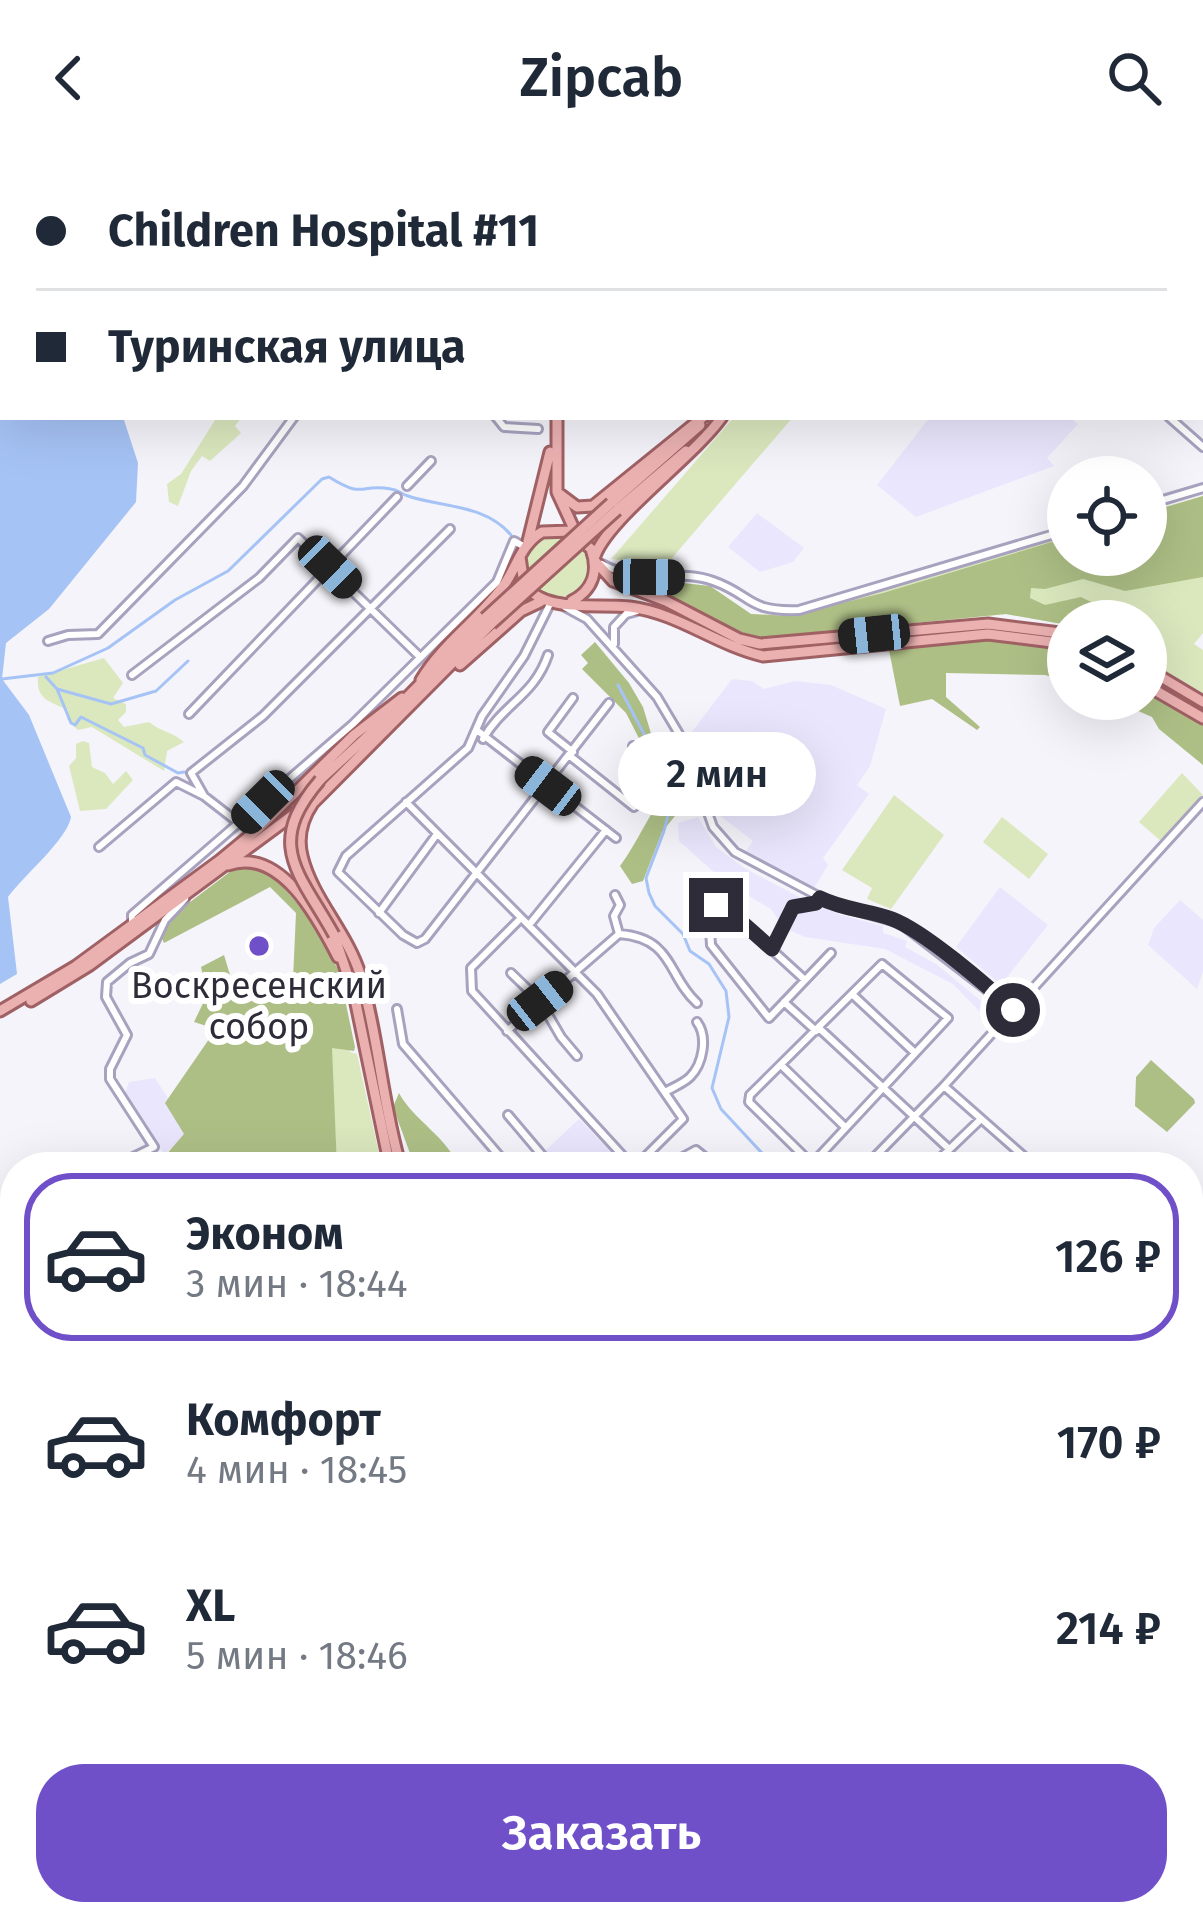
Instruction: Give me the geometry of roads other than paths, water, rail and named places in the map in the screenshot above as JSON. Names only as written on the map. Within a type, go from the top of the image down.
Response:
[{"type":"main road","points":[[554,420],[556,492],[594,560],[617,578],[666,601],[736,650],[763,656],[988,634],[1047,641]]},
{"type":"main road","points":[[418,683],[441,651],[501,589],[522,547],[546,478],[554,420]]},
{"type":"main road","points":[[556,492],[578,507],[593,506],[702,420]]},
{"type":"main road","points":[[0,1014],[76,966],[245,840],[354,735],[402,698],[683,444],[703,420]]},
{"type":"main road","points":[[614,507],[716,420]]},
{"type":"main road","points":[[398,1152],[361,976],[302,856],[304,817],[428,692],[521,611],[588,589],[607,532],[677,468],[717,420]]},
{"type":"main road","points":[[522,547],[554,529],[572,531],[584,539]]},
{"type":"main road","points":[[522,547],[524,584],[554,603],[651,611],[760,644],[968,624],[1047,630]]},
{"type":"main road","points":[[428,692],[488,621]]},
{"type":"main road","points":[[1167,681],[1203,702]]},
{"type":"main road","points":[[1167,697],[1203,718]]},
{"type":"main road","points":[[387,1152],[354,994],[334,935],[290,854],[292,819],[320,780],[402,698]]},
{"type":"main road","points":[[0,1014],[90,965],[325,791]]},
{"type":"main road","points":[[213,874],[234,862],[260,862],[272,868],[315,918],[354,994]]},
{"type":"street","points":[[48,641],[98,634],[243,486],[292,420]]},
{"type":"street","points":[[498,420],[504,427],[538,429]]},
{"type":"street","points":[[1172,420],[1203,447]]},
{"type":"street","points":[[407,486],[431,461]]},
{"type":"street","points":[[1167,499],[1203,488]]},
{"type":"street","points":[[189,714],[397,497]]},
{"type":"street","points":[[204,796],[191,773],[263,716],[450,529]]},
{"type":"street","points":[[617,578],[712,580],[758,607],[799,610],[1047,536]]},
{"type":"street","points":[[132,675],[260,578],[298,538],[419,656]]},
{"type":"street","points":[[132,926],[132,914],[353,724],[497,582],[522,547]]},
{"type":"street","points":[[480,735],[482,716],[554,603],[585,617],[627,662]]},
{"type":"street","points":[[651,611],[628,613],[614,627],[613,642],[675,724],[706,812],[723,840],[735,852],[843,909],[900,922],[1013,1010]]},
{"type":"street","points":[[548,655],[542,676],[337,868],[379,914],[417,943],[432,934],[609,703]]},
{"type":"street","points":[[402,674],[418,683]]},
{"type":"street","points":[[573,698],[548,732],[634,807],[655,784],[633,746]]},
{"type":"street","points":[[480,735],[616,838]]},
{"type":"street","points":[[99,847],[171,784],[182,784],[204,796],[240,824]]},
{"type":"street","points":[[406,802],[597,994],[683,1119],[649,1152]]},
{"type":"street","points":[[879,1152],[1203,802]]},
{"type":"street","points":[[529,926],[606,830]]},
{"type":"street","points":[[379,914],[437,834]]},
{"type":"street","points":[[690,881],[721,914],[736,917],[805,980]]},
{"type":"street","points":[[145,1152],[154,1148],[110,1079],[110,1069],[127,1035],[106,997],[107,982],[149,954],[165,920],[189,891]]},
{"type":"street","points":[[615,895],[620,905],[614,916],[619,934]]},
{"type":"street","points":[[772,949],[793,907],[820,898]]},
{"type":"street","points":[[721,914],[710,930],[711,945],[769,1018],[831,953]]},
{"type":"street","points":[[521,918],[471,968],[472,991],[620,1152]]},
{"type":"street","points":[[507,1031],[619,934],[667,954],[693,999]]},
{"type":"street","points":[[801,1152],[749,1102],[750,1096],[882,964],[948,1018],[822,1152]]},
{"type":"street","points":[[511,974],[540,1001],[560,1037],[578,1056]]},
{"type":"street","points":[[853,994],[914,1052]]},
{"type":"street","points":[[784,1002],[883,1085],[948,1148]]},
{"type":"street","points":[[397,1009],[403,1044],[496,1152]]},
{"type":"street","points":[[664,1092],[693,1075],[705,1042],[697,1022]]},
{"type":"street","points":[[781,1065],[845,1127]]},
{"type":"street","points":[[944,1086],[1018,1152]]},
{"type":"street","points":[[508,1115],[538,1152]]},
{"type":"street","points":[[944,1152],[981,1119]]},
{"type":"water","points":[[0,420],[124,420],[138,463],[136,502],[49,609],[6,643],[2,679],[29,715],[71,817],[54,847],[8,897],[17,974],[0,984]]},
{"type":"waterway","points":[[2,679],[53,673],[108,648],[175,600],[228,571],[329,477],[356,489],[394,490],[476,512],[511,535]]},
{"type":"waterway","points":[[57,689],[111,704],[156,691],[188,661]]},
{"type":"waterway","points":[[46,677],[57,689],[71,723],[75,725],[81,717],[143,748],[145,755],[178,773],[184,772]]},
{"type":"waterway","points":[[618,685],[660,764],[673,774],[674,792],[664,831],[646,878],[649,893],[726,991],[729,1017],[712,1088],[721,1109],[761,1152]]},
{"type":"place","name":"Воскресенский собор","points":[[259,946]]}]
